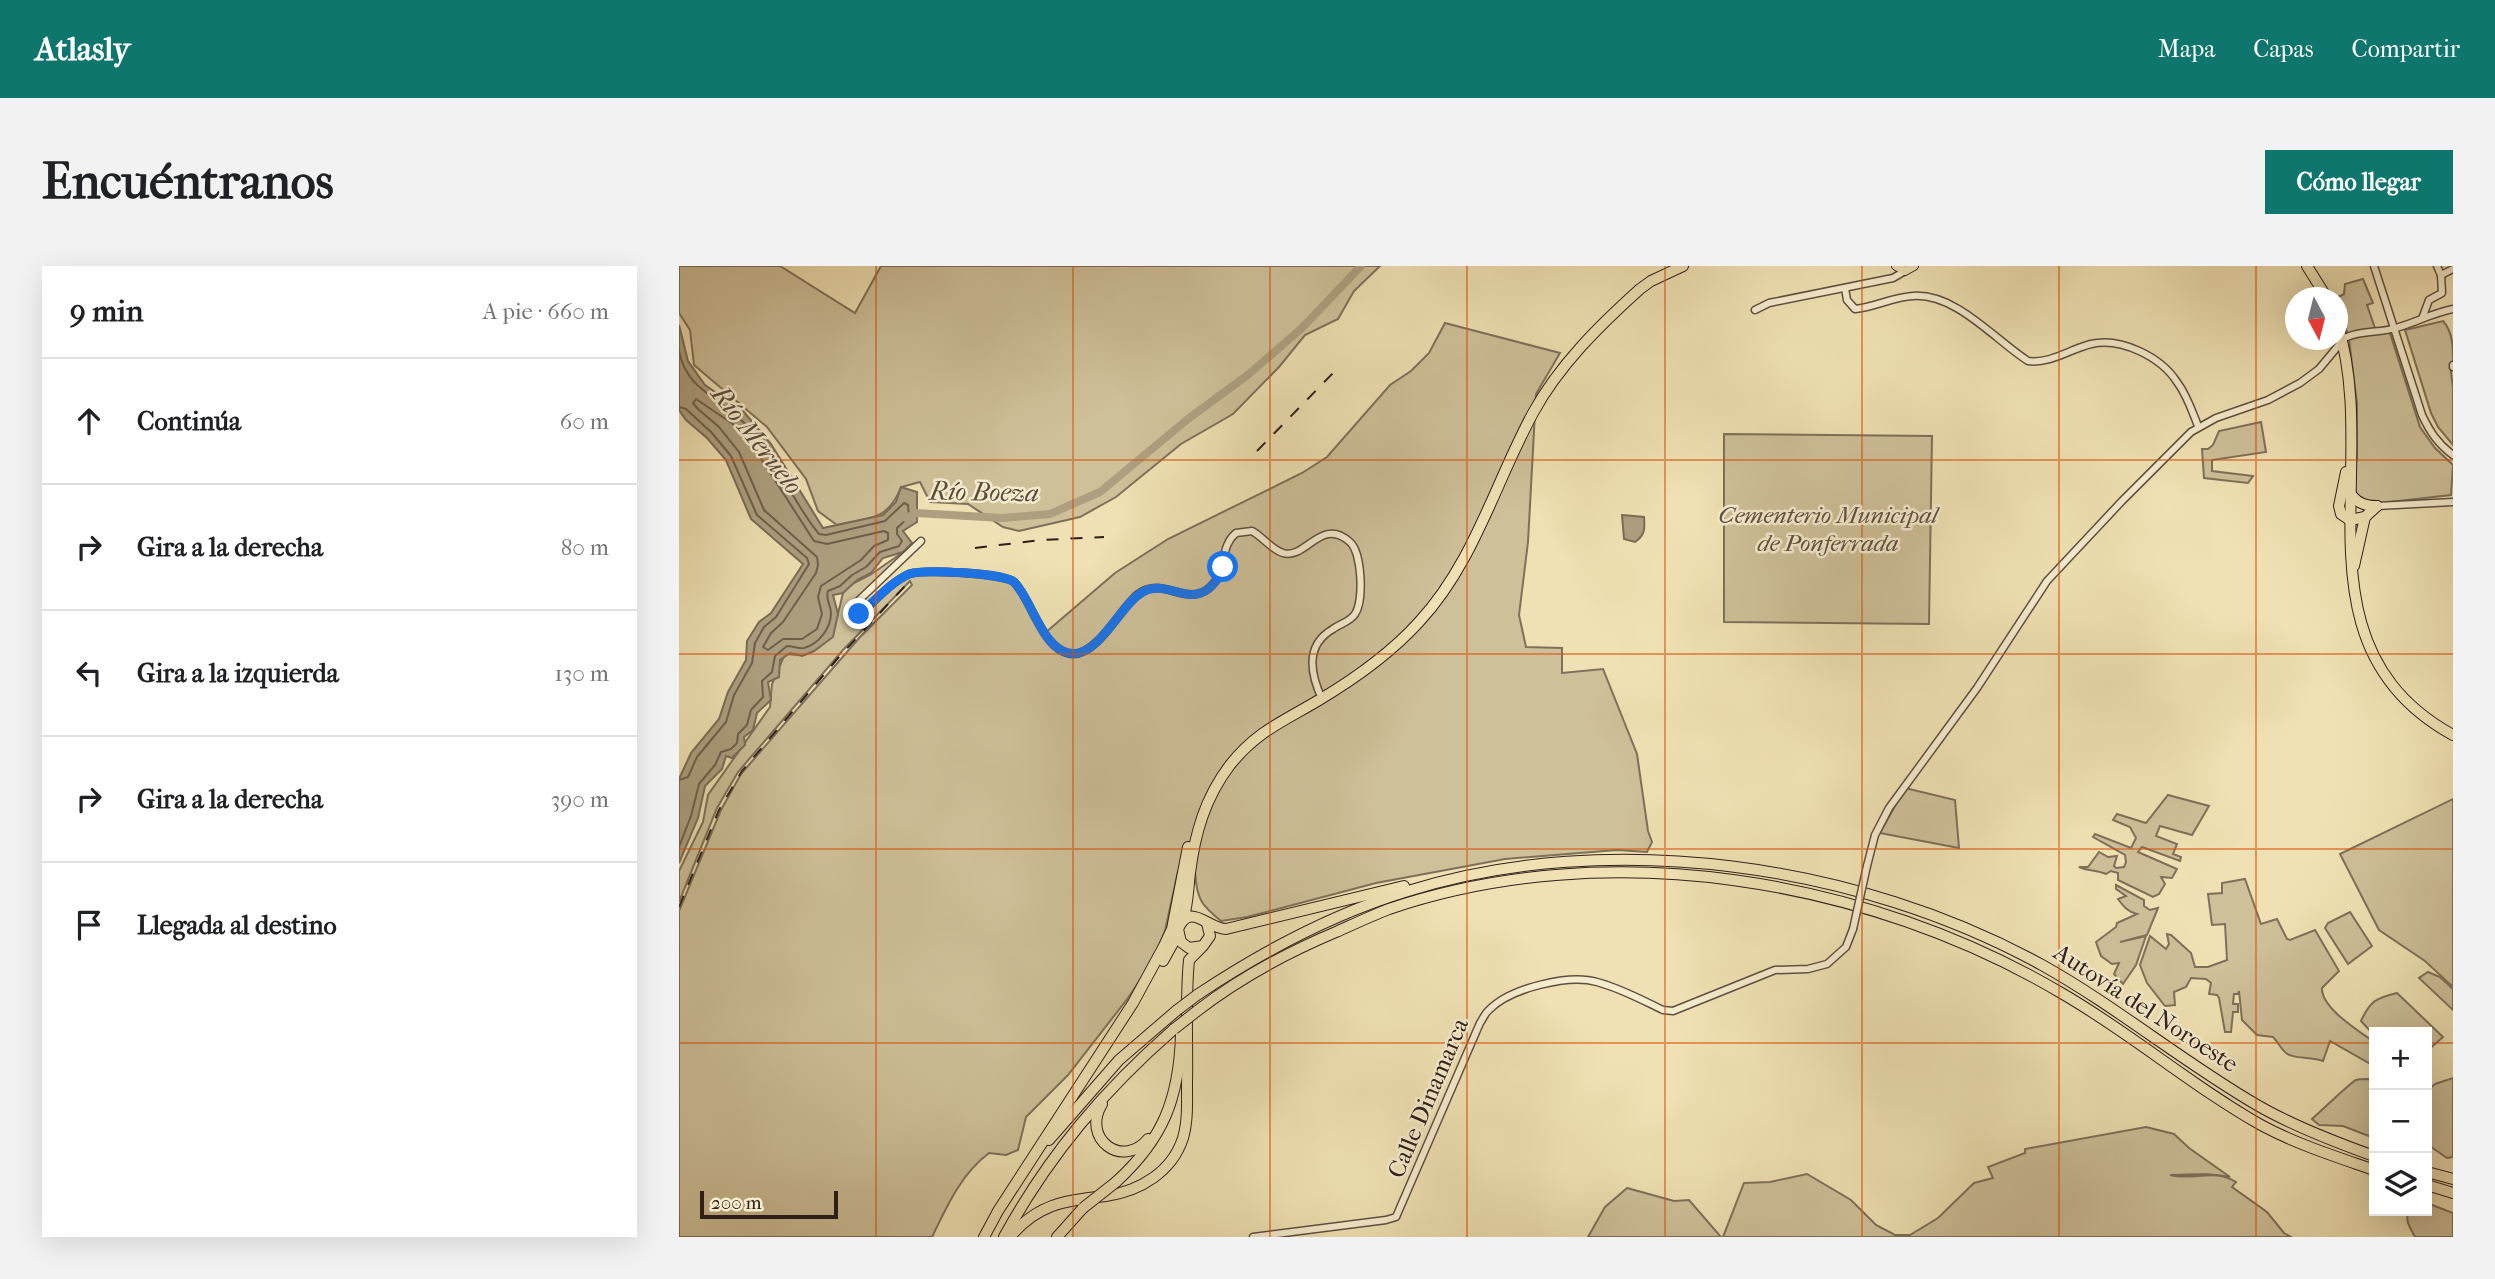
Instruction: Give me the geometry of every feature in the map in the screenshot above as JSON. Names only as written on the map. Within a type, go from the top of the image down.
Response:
[{"type":"highway","points":[[1133,1003],[1172,929],[1189,845],[1214,791],[1231,765],[1253,741],[1274,724],[1322,699],[1380,660],[1421,621],[1458,570],[1534,412],[1576,352],[1651,281],[1673,266]]},
{"type":"highway","points":[[1651,281],[1683,266]]},
{"type":"highway","points":[[2307,266],[2320,287]]},
{"type":"highway","points":[[2344,350],[2350,376],[2349,515],[2355,601],[2363,629],[2386,677],[2418,712],[2453,735]]},
{"type":"highway","points":[[2351,458],[2339,506],[2341,514],[2365,517]]},
{"type":"highway","points":[[2350,493],[2358,502],[2372,506]]},
{"type":"highway","points":[[2349,515],[2372,506]]},
{"type":"highway","points":[[2352,577],[2365,517],[2372,506]]},
{"type":"highway","points":[[987,1237],[1023,1171],[1160,966],[1178,934],[1189,893],[1196,834]]},
{"type":"highway","name":"Autovía del Noroeste","points":[[987,1237],[1053,1135],[1112,1068],[1176,1011],[1240,965],[1321,923],[1397,894],[1504,869],[1584,862],[1667,861],[1742,867],[1812,880],[1916,909],[1987,938],[2083,989],[2258,1106],[2369,1154]]},
{"type":"highway","points":[[1189,893],[1191,904],[1205,920],[1214,927],[1226,929],[1469,872],[1523,862],[1584,862]]},
{"type":"highway","name":"Autovía del Noroeste","points":[[1003,1237],[1040,1176],[1068,1137],[1110,1089],[1175,1030],[1233,984],[1299,947],[1388,910],[1432,897],[1507,882],[1574,875],[1641,873],[1751,882],[1882,913],[1996,958],[2063,993],[2203,1089],[2264,1126],[2369,1168]]},
{"type":"highway","points":[[1183,920],[1194,916],[1205,920]]},
{"type":"highway","points":[[1010,1237],[1030,1217],[1053,1205],[1116,1194],[1143,1185],[1159,1175],[1173,1157],[1183,1137],[1187,1111],[1189,960],[1210,936],[1205,920]]},
{"type":"highway","points":[[1057,1237],[1083,1208],[1139,1159],[1156,1138],[1165,1120],[1176,1087],[1180,1062],[1184,945],[1178,934]]},
{"type":"highway","points":[[1184,945],[1199,948]]},
{"type":"highway","points":[[1184,978],[1186,960],[1199,948]]},
{"type":"highway","points":[[1175,1030],[1102,1104],[1095,1122],[1100,1139],[1115,1150],[1128,1152],[1140,1148],[1161,1119],[1176,1087]]},
{"type":"highway","points":[[2432,1173],[2453,1179]]},
{"type":"highway","points":[[2432,1187],[2453,1193]]},
{"type":"main road","points":[[1896,266],[1911,267]]},
{"type":"street","points":[[1884,279],[1896,266]]},
{"type":"street","points":[[2374,266],[2422,415],[2431,434],[2453,454]]},
{"type":"street","points":[[2423,316],[2429,300],[2442,293],[2441,275],[2437,266]]},
{"type":"street","points":[[1755,310],[1769,303],[1893,278],[1911,267]]},
{"type":"street","points":[[2441,275],[2453,270]]},
{"type":"street","points":[[1845,288],[1847,300],[1855,309],[1911,296],[1939,300],[1976,320],[2028,361],[2054,358],[2096,343],[2128,346],[2160,364],[2176,379],[2198,426],[2268,400],[2300,383],[2319,369],[2335,350]]},
{"type":"street","points":[[2348,337],[2393,329],[2423,316],[2453,309]]},
{"type":"street","name":"Calle Dinamarca","points":[[1253,1237],[1397,1217],[1480,1023],[1488,1010],[1498,1002],[1528,988],[1580,979],[1596,982],[1663,1010],[1673,1011],[1775,970],[1827,964],[1846,947],[1853,929],[1875,835],[1889,808],[1977,688],[2047,581],[2122,500],[2198,426]]},
{"type":"street","points":[[2372,506],[2452,501]]},
{"type":"street","points":[[921,541],[853,606],[852,614],[859,614],[901,579],[914,573],[1001,576],[1016,584],[1055,646],[1071,654],[1086,651],[1095,644],[1143,591],[1162,587],[1191,596],[1204,592],[1220,575],[1228,543],[1231,537],[1240,531],[1252,531],[1280,552],[1287,554],[1299,550],[1317,537],[1325,535],[1343,538],[1354,546],[1359,559],[1358,608],[1350,620],[1329,632],[1315,647],[1312,666],[1322,699]]},
{"type":"green space","points":[[679,266],[780,266],[855,313],[881,266],[1380,266],[1354,291],[1338,319],[1305,335],[1279,367],[1233,414],[1181,444],[1116,497],[1080,517],[1019,531],[1003,527],[968,504],[930,502],[920,482],[901,487],[890,506],[868,519],[837,525],[818,511],[806,479],[767,427],[694,365],[690,330],[679,313]]},
{"type":"green space","points":[[2363,279],[2373,303],[2367,305],[2375,328],[2348,335],[2348,287],[2345,287],[2345,284]]},
{"type":"green space","points":[[2443,321],[2451,335],[2452,346],[2453,363],[2450,364],[2453,388],[2453,445],[2438,427],[2431,413],[2405,330]]},
{"type":"green space","points":[[1445,323],[1560,353],[1536,394],[1528,542],[1519,615],[1526,647],[1562,648],[1562,673],[1603,669],[1637,754],[1652,842],[1647,852],[1617,850],[1505,859],[1376,883],[1247,917],[1221,921],[1201,901],[1195,873],[1178,871],[1165,931],[1153,960],[1128,998],[1068,1075],[1026,1117],[1018,1150],[1006,1155],[989,1153],[970,1171],[956,1191],[932,1237],[679,1237],[679,911],[721,810],[741,774],[860,637],[912,585],[910,581],[843,650],[738,772],[717,808],[679,902],[679,871],[703,822],[708,795],[770,707],[772,684],[785,654],[805,655],[816,650],[834,626],[844,588],[870,575],[902,553],[903,555],[851,604],[855,615],[912,574],[1004,578],[1013,583],[1045,633],[1115,573],[1168,539],[1302,473],[1327,457],[1390,385],[1411,371],[1429,353]]},
{"type":"green space","points":[[2389,330],[2420,427],[2435,448],[2453,465],[2451,495],[2372,504],[2355,496],[2353,469],[2357,460],[2357,404],[2349,339],[2366,333]]},
{"type":"green space","points":[[2261,422],[2266,452],[2212,460],[2212,471],[2253,476],[2248,483],[2204,478],[2202,449],[2213,445],[2219,431]]},
{"type":"green space","name":"Cementerio Municipal de Ponferrada","points":[[1724,434],[1932,436],[1929,624],[1724,622]]},
{"type":"green space","points":[[1905,788],[1955,800],[1959,848],[1880,833]]},
{"type":"green space","points":[[2168,795],[2209,806],[2192,835],[2160,826],[2156,836],[2177,844],[2173,854],[2181,857],[2180,861],[2142,847],[2138,852],[2177,869],[2172,878],[2161,877],[2165,884],[2159,894],[2153,897],[2118,880],[2118,873],[2111,871],[2106,874],[2079,867],[2088,867],[2099,852],[2108,857],[2117,856],[2114,866],[2124,867],[2125,855],[2093,837],[2095,834],[2131,848],[2136,838],[2130,827],[2113,820],[2117,814],[2146,823]]},
{"type":"green space","points":[[2453,799],[2453,987],[2425,961],[2379,930],[2340,854]]},
{"type":"green space","points":[[2245,879],[2261,924],[2277,919],[2287,939],[2315,930],[2339,971],[2322,988],[2323,996],[2334,1011],[2369,1038],[2369,1063],[2330,1041],[2323,1061],[2287,1054],[2273,1037],[2257,1035],[2242,1020],[2239,991],[2234,994],[2233,1004],[2238,1004],[2238,1012],[2233,1012],[2231,1032],[2225,1032],[2219,998],[2209,994],[2211,983],[2206,979],[2191,978],[2186,987],[2174,992],[2175,1005],[2165,1006],[2147,983],[2140,965],[2150,936],[2166,949],[2169,944],[2167,934],[2171,935],[2191,953],[2195,967],[2208,967],[2227,960],[2225,924],[2212,925],[2208,894],[2222,893],[2222,883]]},
{"type":"green space","points":[[2116,885],[2144,900],[2144,906],[2150,910],[2158,908],[2147,935],[2120,942],[2146,936],[2136,965],[2123,984],[2114,974],[2119,963],[2112,964],[2101,956],[2096,942],[2116,927],[2117,923],[2137,914],[2126,909],[2118,899],[2126,896],[2116,889]]},
{"type":"green space","points":[[2350,912],[2372,946],[2348,964],[2325,928],[2328,923]]},
{"type":"green space","points":[[2428,972],[2440,977],[2453,989],[2453,1010],[2419,978]]},
{"type":"green space","points":[[2397,993],[2443,1037],[2432,1047],[2432,1027],[2369,1027],[2369,1030],[2361,1021],[2374,1001]]},
{"type":"green space","points":[[2453,1078],[2453,1157],[2447,1158],[2432,1148],[2432,1087]]},
{"type":"green space","points":[[2369,1080],[2369,1136],[2343,1126],[2319,1125],[2312,1119],[2353,1082]]},
{"type":"green space","points":[[2146,1127],[2174,1134],[2230,1177],[2206,1174],[2170,1175],[2212,1175],[2236,1182],[2232,1187],[2267,1212],[2284,1233],[2291,1237],[1723,1237],[1744,1183],[1770,1182],[1807,1174],[1851,1200],[1876,1225],[1895,1235],[1910,1235],[1938,1218],[1974,1183],[1993,1178],[1988,1167],[2025,1153],[2025,1149]]},
{"type":"green space","points":[[1627,1188],[1674,1201],[1689,1200],[1721,1237],[1588,1237],[1605,1207]]},
{"type":"green space","points":[[2432,1205],[2453,1213],[2453,1237],[2415,1237],[2407,1218],[2432,1216]]},
{"type":"water","name":"Río Meruelo","points":[[679,325],[688,361],[705,385],[744,412],[771,444],[823,528],[883,515],[896,502],[901,487],[917,492],[917,522],[903,531],[912,543],[903,552],[883,558],[871,573],[857,580],[843,593],[833,595],[838,614],[833,637],[814,651],[802,656],[790,653],[780,660],[779,677],[768,682],[771,700],[757,713],[753,730],[744,737],[745,745],[732,758],[726,756],[722,769],[705,786],[698,818],[679,863],[679,779],[691,753],[719,719],[728,692],[746,660],[747,641],[759,622],[771,613],[803,564],[751,519],[726,460],[679,410]]},
{"type":"water","points":[[1622,515],[1644,517],[1644,531],[1635,542],[1624,539]]},
{"type":"waterway","name":"Río Boeza","points":[[906,518],[916,513],[1002,518],[1050,514],[1100,492],[1188,419],[1249,374],[1302,328],[1361,266]]},
{"type":"railway","points":[[1257,451],[1334,372]]},
{"type":"railway","points":[[975,548],[1041,540],[1104,537]]},
{"type":"railway","points":[[679,907],[719,810],[742,771],[838,658],[905,586]]},
{"type":"route","points":[[859,614],[901,579],[914,573],[1001,576],[1016,584],[1055,646],[1071,654],[1086,651],[1095,644],[1143,591],[1162,587],[1191,596],[1198,594],[1216,581],[1223,567]]}]
